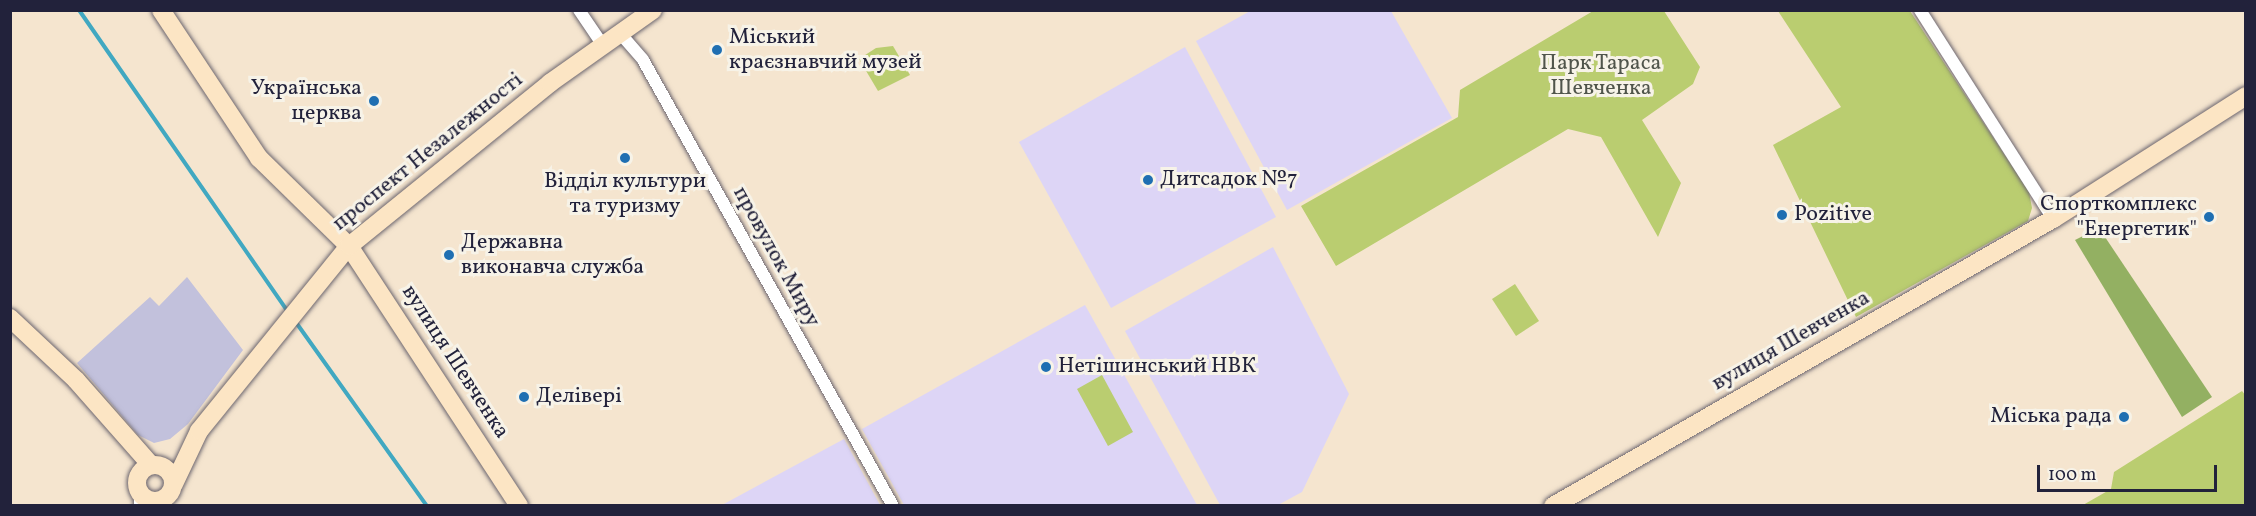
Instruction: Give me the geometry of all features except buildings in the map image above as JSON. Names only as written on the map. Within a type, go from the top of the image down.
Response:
[{"type":"street","name":"вулиця Шевченка","points":[[161,10],[231,121],[259,158],[349,246],[519,506]]},
{"type":"street","points":[[579,10],[602,44]]},
{"type":"street","name":"проспект Незалежності","points":[[200,431],[257,356],[349,246],[602,44],[653,10]]},
{"type":"street","points":[[1920,10],[2053,219]]},
{"type":"street","name":"провулок Миру","points":[[619,32],[643,60],[893,506]]},
{"type":"street","name":"вулиця Шевченка","points":[[1553,506],[2053,219],[2246,96]]},
{"type":"street","points":[[10,318],[76,380],[127,437],[156,465],[170,472],[168,496]]},
{"type":"street","points":[[139,495],[139,475],[156,465],[200,431]]},
{"type":"street","points":[[139,495],[154,501],[168,496],[200,431]]},
{"type":"street","points":[[127,437],[139,495]]},
{"type":"shaded area","points":[[1252,10],[1391,11],[1452,118],[1287,210],[1196,41]]},
{"type":"shaded area","name":"Дитсадок №7","points":[[1185,47],[1276,217],[1111,308],[1019,142]]},
{"type":"shaded area","points":[[1273,247],[1349,394],[1302,492],[1278,505],[1220,505],[1125,331]]},
{"type":"shaded area","points":[[187,277],[243,350],[188,424],[170,439],[154,443],[138,435],[77,363],[150,297],[159,306]]},
{"type":"shaded area","name":"Нетішинський НВК","points":[[1085,305],[1197,505],[904,505],[862,429]]},
{"type":"shaded area","points":[[844,439],[880,505],[722,505]]},
{"type":"green space","name":"Парк Тараса Шевченка","points":[[1593,11],[1664,11],[1700,67],[1693,84],[1642,120],[1681,183],[1658,237],[1601,137],[1568,129],[1336,266],[1301,206],[1458,117],[1460,90]]},
{"type":"green space","points":[[1778,11],[1910,11],[2029,192],[2032,208],[2028,221],[1856,317],[1773,145],[1841,107]]},
{"type":"green space","points":[[893,46],[910,75],[878,91],[859,59],[876,48]]},
{"type":"green space","points":[[2099,228],[2212,397],[2182,417],[2075,240]]},
{"type":"green space","points":[[1515,284],[1539,321],[1516,336],[1492,299]]},
{"type":"green space","points":[[1102,375],[1133,432],[1108,446],[1077,389]]},
{"type":"green space","points":[[2242,391],[2246,396],[2245,505],[2083,505],[2111,489],[2114,472]]},
{"type":"waterway","points":[[79,10],[289,313]]},
{"type":"waterway","points":[[295,321],[427,506]]},
{"type":"place","name":"Міський краєзнавчий музей","points":[[717,50]]},
{"type":"place","name":"Українська церква","points":[[374,101]]},
{"type":"place","name":"Відділ культури та туризму","points":[[625,158]]},
{"type":"place","name":"Дитсадок №7","points":[[1148,180]]},
{"type":"place","name":"Pozitive","points":[[1782,215]]},
{"type":"place","name":"Спорткомплекс \"Енергетик\"","points":[[2209,217]]},
{"type":"place","name":"Державна виконавча служба","points":[[449,255]]},
{"type":"place","name":"Нетішинський НВК","points":[[1046,367]]},
{"type":"place","name":"Делівері","points":[[524,397]]},
{"type":"place","name":"Міська рада","points":[[2124,417]]}]
